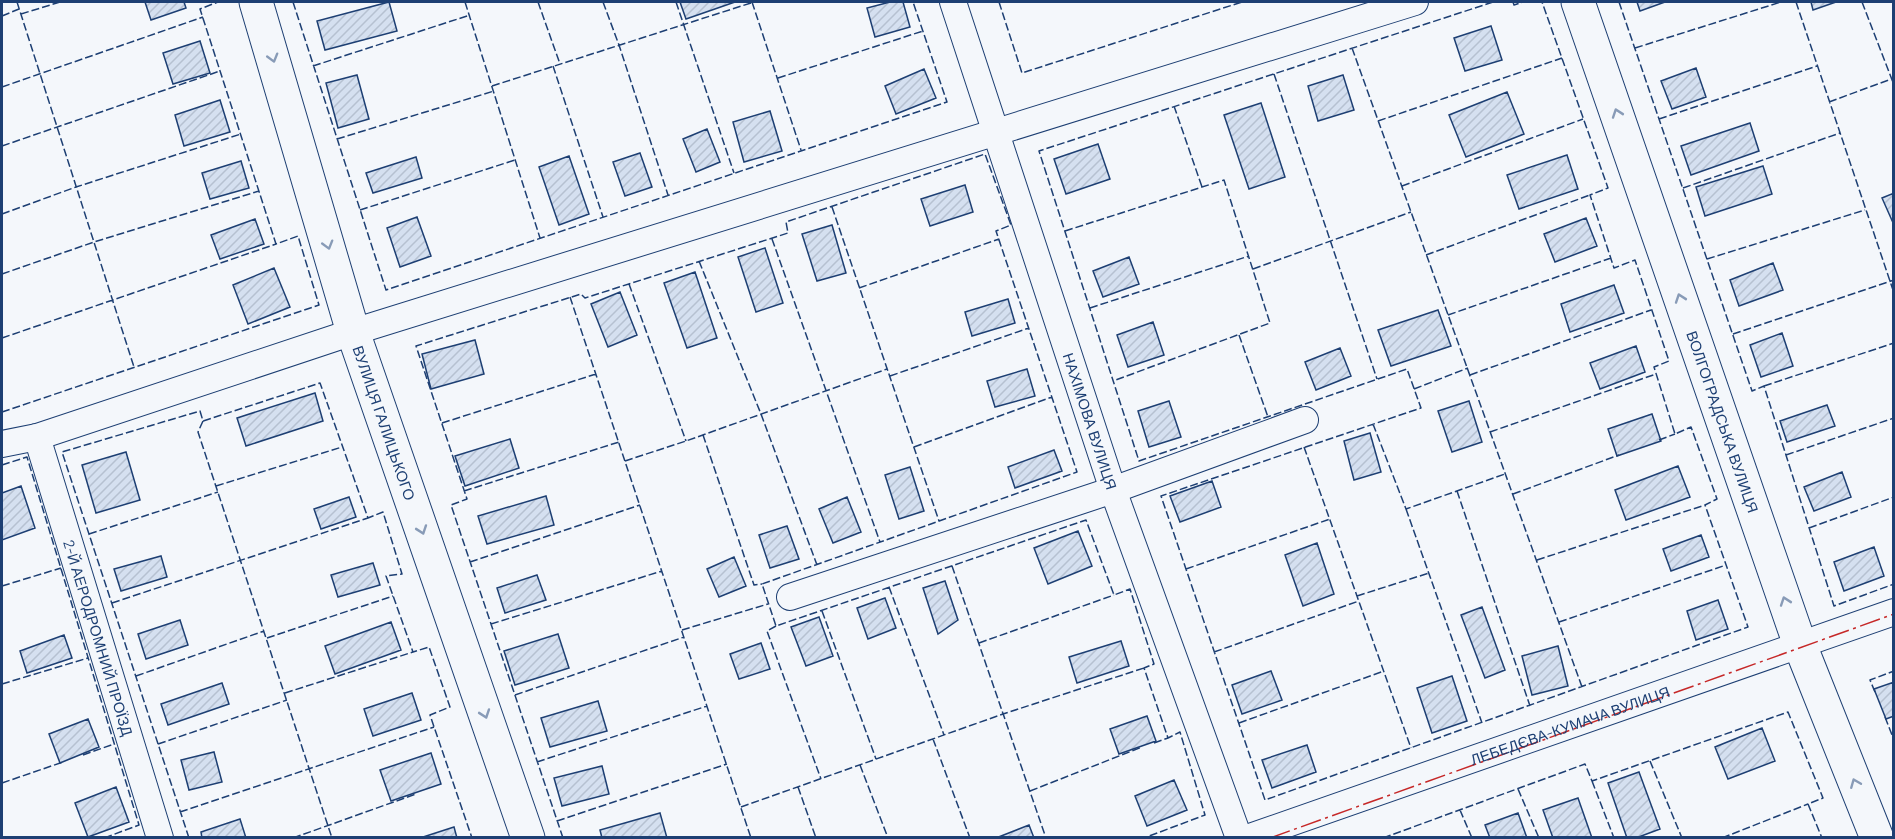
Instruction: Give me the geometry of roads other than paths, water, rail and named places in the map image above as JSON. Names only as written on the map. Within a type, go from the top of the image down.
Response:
[{"type":"street","name":"ВУЛИЦЯ ГАЛИЦЬКОГО","points":[[256,2],[354,332],[528,837]]},
{"type":"street","name":"НАХІМОВА ВУЛИЦЯ","points":[[953,2],[1113,490],[1239,837]]},
{"type":"street","points":[[2,444],[37,437],[354,332],[1415,2]]},
{"type":"street","name":"ВОЛГОГРАДСЬКА ВУЛИЦЯ","points":[[1578,2],[1800,645],[1876,837]]},
{"type":"street","points":[[790,597],[1113,490],[1305,420]]},
{"type":"street","name":"2-Й АЕРОДРОМНИЙ ПРОЇЗД","points":[[37,437],[160,837]]},
{"type":"street","name":"ЛЕБЕДЄВА-КУМАЧА ВУЛИЦЯ","points":[[1247,837],[1893,612]]}]
